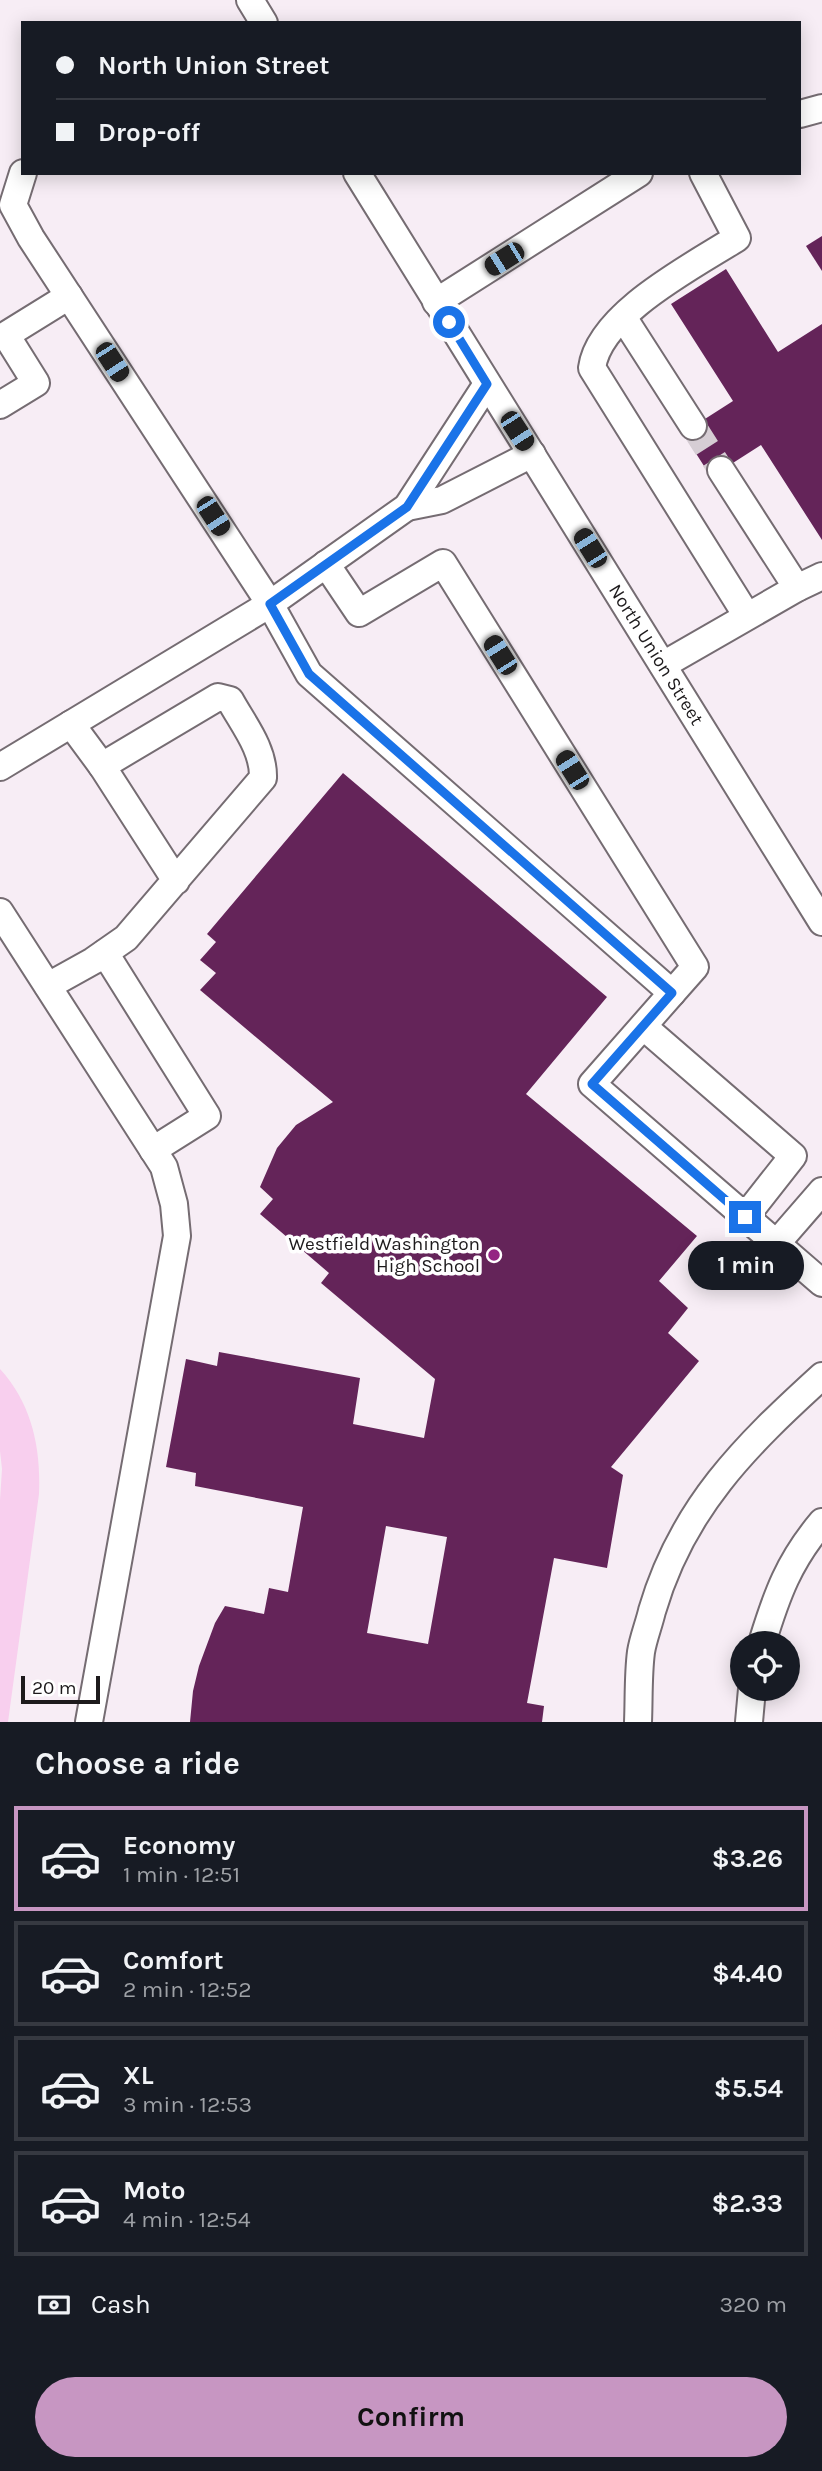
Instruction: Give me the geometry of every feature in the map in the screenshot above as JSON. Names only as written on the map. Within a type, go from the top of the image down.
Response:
[{"type":"street","points":[[801,114],[822,108]]},
{"type":"street","points":[[22,175],[13,205],[31,238],[270,604],[309,674],[672,993]]},
{"type":"street","name":"North Union Street","points":[[358,175],[822,921]]},
{"type":"street","points":[[436,302],[636,175]]},
{"type":"street","points":[[704,175],[737,238],[644,298],[603,338],[594,354],[592,368],[747,616]]},
{"type":"street","points":[[0,405],[36,383],[6,335],[69,296]]},
{"type":"street","points":[[623,317],[693,426]]},
{"type":"street","points":[[0,767],[270,604],[407,507],[487,384]]},
{"type":"street","points":[[407,507],[442,500],[533,454]]},
{"type":"street","points":[[722,470],[797,588]]},
{"type":"street","points":[[326,564],[359,613],[443,563],[695,967],[592,1084],[822,1283]]},
{"type":"street","points":[[663,665],[822,576]]},
{"type":"street","points":[[48,986],[126,938],[263,778],[264,766],[230,700],[218,697],[102,766]]},
{"type":"street","points":[[71,724],[102,766],[176,881]]},
{"type":"street","points":[[0,912],[164,1167],[174,1204],[177,1236],[89,1722]]},
{"type":"street","points":[[105,953],[207,1116],[153,1150]]},
{"type":"street","points":[[644,1027],[793,1156],[745,1217]]},
{"type":"street","points":[[776,1244],[822,1191]]},
{"type":"street","points":[[638,1722],[641,1651],[660,1586],[686,1528],[716,1483],[745,1449],[822,1376]]},
{"type":"street","points":[[766,1631],[798,1551],[822,1522]]},
{"type":"street","points":[[749,1722],[751,1701]]},
{"type":"shaded area","points":[[0,1369],[27,1412],[36,1443],[39,1477],[39,1494],[8,1722],[0,1722]]},
{"type":"building","points":[[822,236],[822,271],[806,246]]},
{"type":"building","points":[[726,269],[778,352],[822,324],[822,540],[761,445],[711,477],[683,433],[733,401],[671,304]]},
{"type":"building","name":"Westfield Washington High School","points":[[343,773],[607,997],[526,1094],[697,1236],[659,1281],[688,1308],[668,1333],[699,1361],[611,1467],[623,1475],[607,1568],[554,1558],[527,1703],[544,1706],[542,1722],[190,1722],[199,1666],[215,1623],[225,1606],[264,1614],[269,1588],[288,1592],[303,1507],[195,1486],[196,1473],[166,1467],[186,1359],[217,1366],[219,1352],[360,1378],[353,1424],[424,1438],[435,1379],[321,1283],[329,1273],[260,1214],[273,1199],[260,1187],[277,1148],[296,1125],[333,1102],[200,990],[216,973],[200,960],[216,942],[207,934]],"holes":[[[386,1526],[447,1537],[428,1644],[367,1633]]]},
{"type":"tunnel","points":[[693,426],[721,470]]},
{"type":"place","name":"Westfield Washington High School","points":[[494,1255]]},
{"type":"route","points":[[449,322],[487,384],[407,507],[270,604],[309,674],[672,993],[592,1084],[745,1217]]}]
